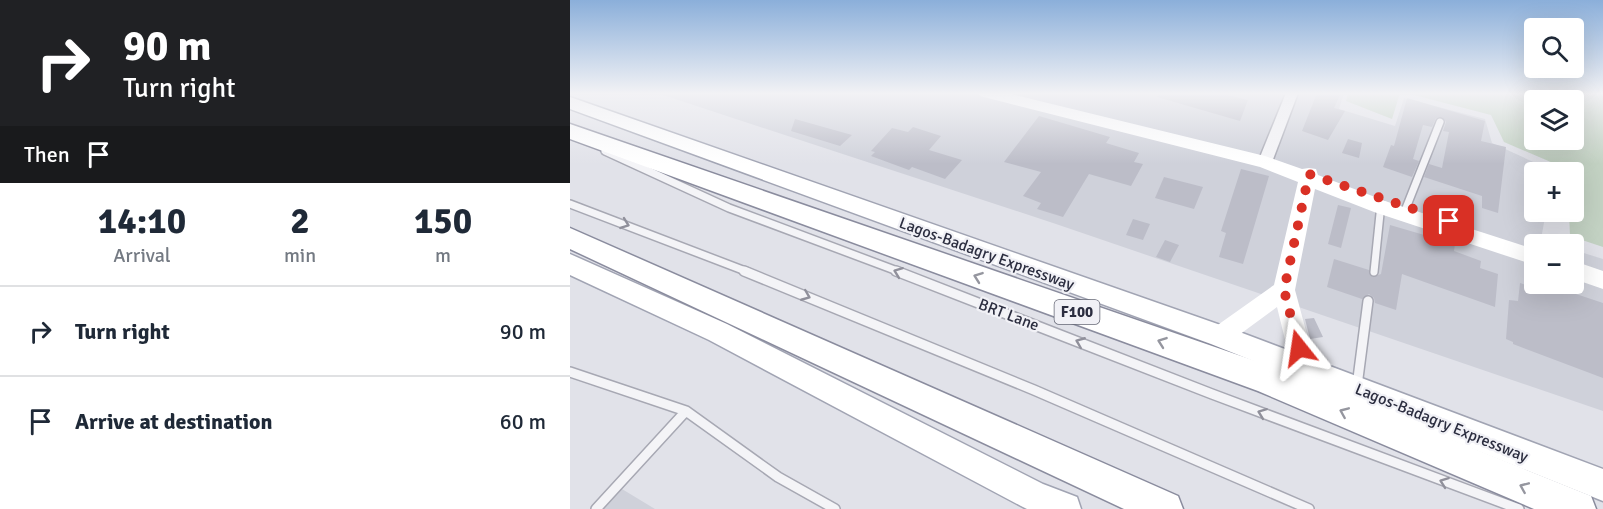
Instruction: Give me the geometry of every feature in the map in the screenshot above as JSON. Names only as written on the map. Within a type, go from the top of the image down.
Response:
[{"type":"highway","name":"Lagos-Badagry Expressway","points":[[570,130],[1267,380],[1578,509]]},
{"type":"highway","points":[[570,238],[1165,509]]},
{"type":"main road","name":"Lagos-Badagry Expressway","points":[[606,117],[1220,336],[1603,485]]},
{"type":"main road","points":[[1088,117],[1266,158]]},
{"type":"main road","points":[[1107,117],[1266,158],[1308,177],[1524,253]]},
{"type":"main road","points":[[1304,368],[1284,290],[1308,177]]},
{"type":"main road","points":[[1381,203],[1406,208],[1524,246]]},
{"type":"main road","points":[[570,264],[718,332],[1032,495],[1065,509]]},
{"type":"main road","points":[[1584,264],[1603,270]]},
{"type":"main road","points":[[1584,273],[1603,280]]},
{"type":"main road","points":[[1220,336],[1284,290]]},
{"type":"street","points":[[1266,158],[1282,117]]},
{"type":"lane","points":[[1406,208],[1440,122]]},
{"type":"lane","name":"BRT Lane","points":[[570,136],[729,208],[1244,407],[1519,509]]},
{"type":"lane","points":[[1374,272],[1381,203]]},
{"type":"lane","points":[[570,204],[672,242],[913,340],[1309,509]]},
{"type":"lane","points":[[1357,388],[1368,301]]},
{"type":"lane","points":[[570,372],[686,411],[778,477],[835,509]]},
{"type":"lane","points":[[596,509],[686,411]]},
{"type":"shaded area","points":[[729,117],[1365,117],[1395,126],[1398,117],[1476,117],[1485,119],[1492,143],[1533,162],[1524,162],[1524,222],[1544,222],[1542,234],[1524,234],[1524,294],[1584,294],[1584,253],[1603,259],[1603,411],[1056,224]]},
{"type":"shaded area","points":[[617,486],[655,509],[590,509]]},
{"type":"green space","points":[[1492,117],[1524,117],[1524,150],[1584,150],[1584,117],[1603,117],[1603,247],[1584,241],[1584,234],[1570,234],[1569,222],[1584,222],[1584,162],[1551,162],[1504,142]]},
{"type":"building","points":[[1038,117],[1042,117],[1110,137],[1106,143],[1139,153],[1134,162],[1143,164],[1131,186],[1089,174],[1063,217],[1037,209],[1041,203],[1023,196],[1041,172],[1004,162]]},
{"type":"building","points":[[1225,117],[1242,117],[1240,121]]},
{"type":"building","points":[[1308,117],[1342,117],[1328,140],[1302,131]]},
{"type":"building","points":[[1402,117],[1471,117],[1485,121],[1481,141],[1506,147],[1498,213],[1482,208],[1482,196],[1424,177],[1429,164],[1442,168],[1449,132],[1443,131],[1446,122],[1442,117],[1436,118],[1432,127],[1423,125],[1413,159],[1419,161],[1412,177],[1383,167],[1391,145],[1394,146]]},
{"type":"building","points":[[795,119],[852,135],[840,146],[791,131]]},
{"type":"building","points":[[913,127],[941,136],[929,150],[962,160],[945,179],[912,167],[909,170],[871,156],[875,152],[871,151],[892,128],[908,132]]},
{"type":"building","points":[[1348,139],[1362,143],[1359,158],[1342,153]]},
{"type":"building","points":[[1241,169],[1269,176],[1243,264],[1219,257],[1226,233],[1221,231]]},
{"type":"building","points":[[1164,177],[1203,187],[1194,209],[1155,198]]},
{"type":"building","points":[[1338,205],[1351,208],[1341,248],[1328,244]]},
{"type":"building","points":[[1133,219],[1150,224],[1143,240],[1126,235]]},
{"type":"building","points":[[1390,225],[1455,244],[1454,251],[1481,261],[1480,268],[1498,274],[1495,307],[1402,274],[1396,310],[1375,303],[1374,298],[1369,294],[1362,299],[1327,287],[1334,259],[1369,270],[1373,277],[1381,274]]},
{"type":"building","points":[[1165,240],[1179,245],[1170,262],[1156,257]]},
{"type":"building","points":[[1520,283],[1524,284],[1524,294],[1576,294],[1603,303],[1603,378],[1513,344],[1506,339],[1509,300],[1518,301]]},
{"type":"building","points":[[1314,318],[1323,337],[1310,339],[1305,319]]},
{"type":"route","points":[[1299,348],[1284,290],[1309,174],[1449,221]]}]
